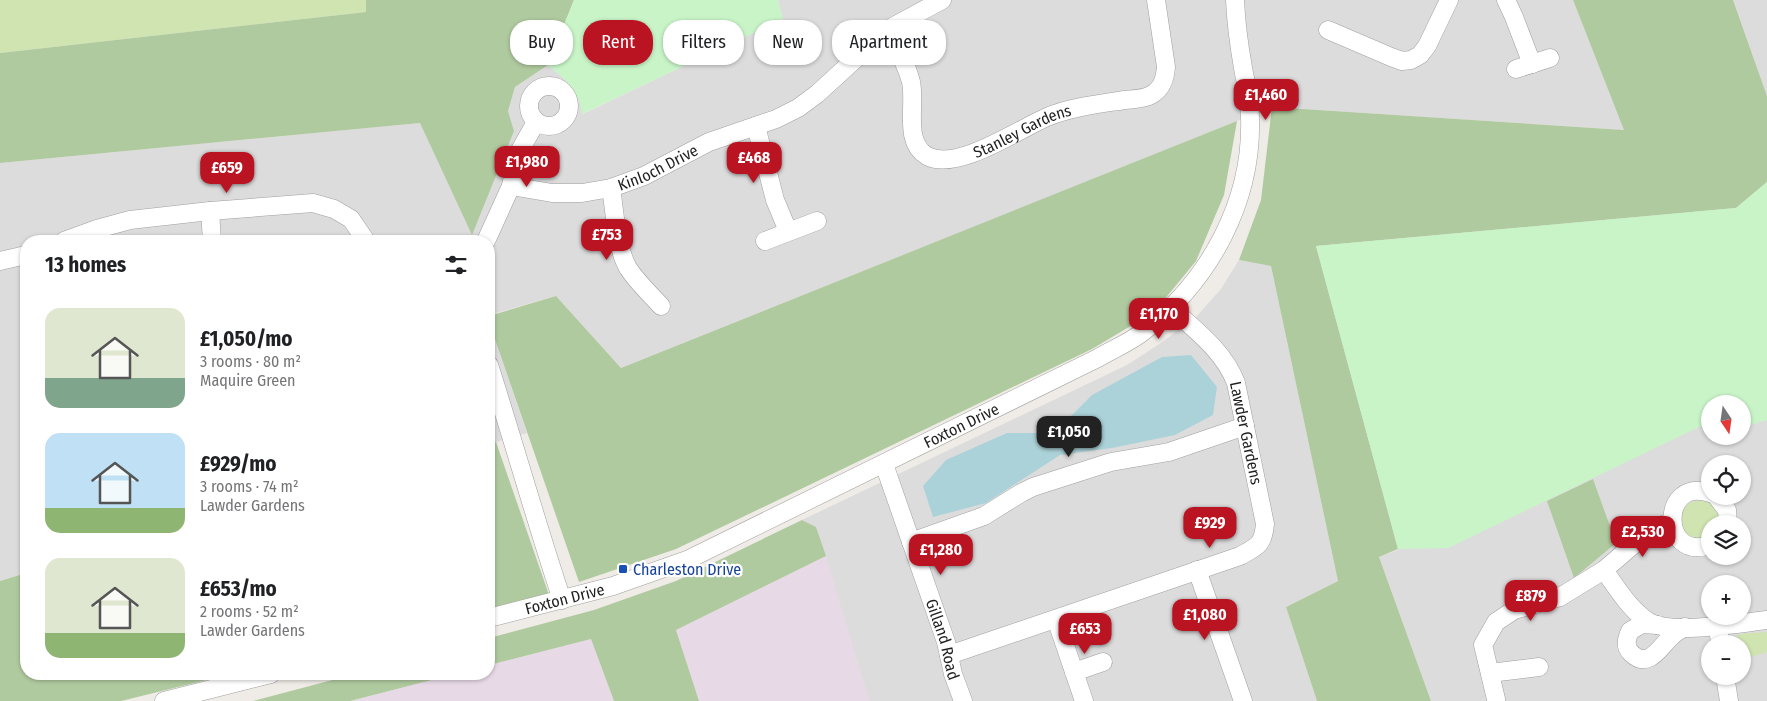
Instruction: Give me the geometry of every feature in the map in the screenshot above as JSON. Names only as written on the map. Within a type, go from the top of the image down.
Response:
[{"type":"street","name":"Kinloch Drive","points":[[905,20],[942,0]]},
{"type":"street","name":"Stanley Gardens","points":[[907,65],[913,103],[912,130],[917,148],[928,157],[956,159],[990,146],[1020,129],[1049,116],[1079,107],[1150,96],[1160,88],[1165,78],[1166,67],[1156,0]]},
{"type":"street","name":"Foxton Drive","points":[[495,617],[613,586],[687,560],[1098,358],[1143,332],[1170,308],[1197,279],[1210,260],[1225,234],[1234,213],[1246,171],[1250,118],[1249,102],[1236,24],[1234,0]]},
{"type":"street","points":[[1328,30],[1402,61],[1411,60],[1420,54],[1426,46],[1449,0]]},
{"type":"street","points":[[1506,0],[1514,17],[1524,66],[1550,58]]},
{"type":"street","name":"Kinloch Drive","points":[[511,186],[552,193],[582,193],[611,188],[644,176],[709,142],[776,119],[798,108],[817,94],[849,65]]},
{"type":"street","points":[[489,235],[511,186],[518,154],[536,122]]},
{"type":"street","points":[[756,126],[775,200],[788,231]]},
{"type":"street","points":[[611,188],[621,251],[627,266],[661,306]]},
{"type":"street","points":[[80,235],[130,220],[210,211],[313,203],[334,209],[351,219],[362,235]]},
{"type":"street","points":[[210,211],[212,235]]},
{"type":"street","points":[[766,241],[817,221]]},
{"type":"street","points":[[0,261],[20,256]]},
{"type":"street","name":"Lawder Gardens","points":[[949,655],[1240,556],[1260,543],[1264,537],[1265,524],[1236,383],[1231,369],[1223,356],[1170,308]]},
{"type":"street","points":[[495,384],[535,520],[562,600]]},
{"type":"street","points":[[911,542],[984,516],[1033,487],[1111,462],[1169,452],[1245,426]]},
{"type":"street","name":"Gilland Road","points":[[884,464],[946,642],[953,674],[963,701]]},
{"type":"street","points":[[1701,492],[1695,491],[1684,495],[1676,502],[1671,524],[1677,536],[1686,544],[1701,547]]},
{"type":"street","points":[[1496,699],[1483,645],[1496,622],[1514,610],[1560,597],[1604,570],[1654,527],[1671,524]]},
{"type":"street","points":[[1197,570],[1243,701]]},
{"type":"street","points":[[1604,570],[1629,604],[1651,623],[1670,628],[1718,625],[1719,635]]},
{"type":"street","points":[[1056,619],[1084,701]]},
{"type":"street","points":[[1751,622],[1767,620]]},
{"type":"street","points":[[1661,626],[1642,624],[1630,630],[1626,643],[1628,650],[1638,658],[1651,657],[1672,636],[1685,627]]},
{"type":"street","points":[[1074,672],[1103,662]]},
{"type":"street","points":[[1490,673],[1539,667]]},
{"type":"street","points":[[164,701],[247,680]]},
{"type":"street","points":[[1726,685],[1729,701]]},
{"type":"shaded area","points":[[778,0],[1573,0],[1625,130],[1272,107],[621,368],[556,296],[495,313],[495,235],[20,235],[20,575],[0,581],[0,163],[420,123],[514,131],[508,111],[515,87],[548,65],[567,81],[580,99],[583,114],[686,65],[744,65],[744,37],[754,32],[754,65],[822,65],[822,20],[780,20],[782,19]]},
{"type":"shaded area","points":[[1733,0],[1767,0],[1767,96]]},
{"type":"shaded area","points":[[1767,182],[1767,701],[1431,701],[1379,557],[1398,550],[1316,246],[1736,208]]},
{"type":"shaded area","points":[[1239,260],[1271,266],[1338,581],[1286,607],[1317,701],[869,701],[816,527],[802,520],[1127,365],[1197,316],[1221,289]]},
{"type":"shaded area","points":[[495,340],[527,433],[495,442]]},
{"type":"shaded area","points":[[826,556],[869,701],[699,701],[676,630]]},
{"type":"shaded area","points":[[591,639],[614,701],[350,701],[432,680],[495,680],[495,663]]},
{"type":"green space","points":[[0,0],[366,0],[366,12],[0,53]]},
{"type":"green space","points":[[366,0],[574,0],[566,20],[510,20],[510,65],[548,65],[515,87],[508,111],[514,131],[472,235],[420,123],[0,163],[0,53],[366,12]]},
{"type":"green space","points":[[574,0],[778,0],[783,19],[754,20],[754,33],[744,37],[744,20],[663,20],[663,65],[686,65],[582,114],[578,98],[571,86],[548,65],[573,65],[573,20],[566,20]]},
{"type":"green space","points":[[1573,0],[1733,0],[1767,96],[1767,182],[1736,208],[1316,246],[1398,549],[1379,557],[1431,701],[1317,701],[1286,607],[1338,581],[1271,266],[1239,260],[1261,200],[1272,107],[1624,130]]},
{"type":"green space","points":[[1237,121],[1224,195],[1196,261],[1154,312],[1092,349],[676,549],[579,582],[495,339],[495,314],[556,296],[621,368]]},
{"type":"green space","points":[[1767,182],[1767,420],[1751,425],[1751,395],[1701,395],[1701,426],[1448,548],[1398,549],[1316,246],[1736,208]]},
{"type":"green space","points":[[495,442],[549,595],[495,608]]},
{"type":"green space","points":[[1593,479],[1616,543],[1574,578],[1547,501]]},
{"type":"green space","points":[[1701,500],[1701,505],[1711,505],[1719,515],[1701,515],[1701,541],[1683,533],[1681,513],[1689,503]]},
{"type":"green space","points":[[802,520],[816,527],[826,556],[676,630],[699,701],[614,701],[591,639],[495,663],[495,636],[594,610],[676,581]]},
{"type":"green space","points":[[20,575],[20,680],[207,680],[121,701],[0,701],[0,581]]},
{"type":"green space","points":[[1767,632],[1767,652],[1751,657],[1751,635],[1739,634]]},
{"type":"green space","points":[[332,680],[432,680],[350,701],[253,701]]},
{"type":"water","points":[[1191,355],[1217,387],[1213,415],[1175,435],[1112,448],[1060,455],[986,503],[933,517],[923,486],[946,460],[1007,433],[1054,433],[1092,395],[1162,357]]},
{"type":"place","name":"Charleston Drive","points":[[623,569]]}]
